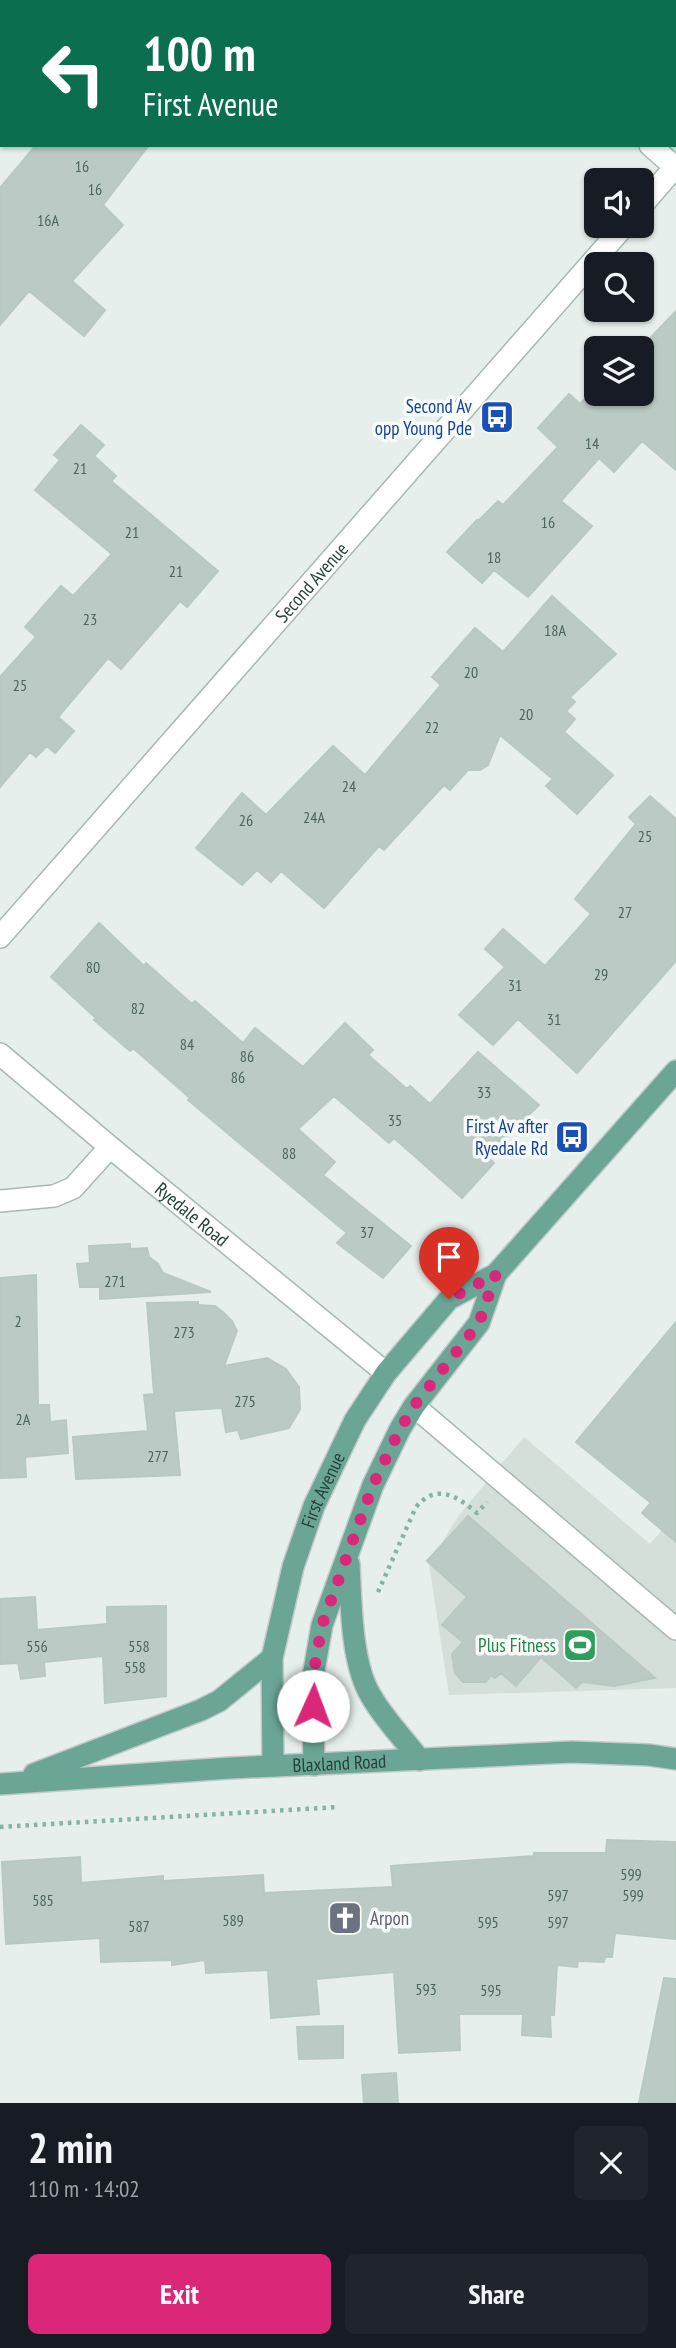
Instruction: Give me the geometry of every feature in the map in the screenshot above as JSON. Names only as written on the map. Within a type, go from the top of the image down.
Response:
[{"type":"main road","name":"First Avenue","points":[[273,1766],[272,1658],[293,1567],[314,1506],[355,1420],[386,1373],[449,1299],[496,1274],[676,1071]]},
{"type":"main road","name":"First Avenue","points":[[314,1765],[312,1682],[322,1625],[373,1485],[414,1406],[479,1323],[496,1274]]},
{"type":"main road","points":[[349,1555],[351,1608],[360,1671],[370,1695],[420,1760]]},
{"type":"main road","points":[[5,1783],[201,1710],[219,1700],[272,1658]]},
{"type":"main road","name":"Blaxland Road","points":[[5,1783],[273,1766],[572,1752],[649,1755],[676,1759]]},
{"type":"street","points":[[652,147],[676,167],[654,192]]},
{"type":"street","name":"Second Avenue","points":[[0,937],[613,238]]},
{"type":"street","name":"Ryedale Road","points":[[0,1054],[386,1373]]},
{"type":"street","points":[[0,1201],[54,1196],[73,1188],[110,1147]]},
{"type":"street","points":[[414,1406],[676,1629]]},
{"type":"path","points":[[377,1594],[416,1507],[423,1498],[439,1493],[456,1497],[478,1513],[505,1481]]},
{"type":"path","points":[[0,1827],[338,1807]]},
{"type":"shaded area","points":[[524,1437],[650,1544],[676,1514],[676,1688],[449,1695],[429,1564],[459,1515]]},
{"type":"building","points":[[34,147],[147,147],[103,205],[123,225],[72,281],[105,310],[84,336],[29,291],[0,325],[0,188]]},
{"type":"building","points":[[676,311],[676,470],[642,441],[614,472],[599,458],[561,501],[592,526],[528,597],[494,570],[482,583],[447,552],[498,501],[503,505],[558,447],[538,428],[569,394],[580,404],[584,400],[584,406],[654,406],[652,336]]},
{"type":"building","points":[[81,425],[104,445],[94,456],[116,476],[111,481],[218,571],[187,607],[180,601],[121,669],[108,658],[58,717],[74,731],[55,753],[47,746],[36,757],[30,752],[0,787],[0,677],[36,637],[25,627],[61,586],[73,596],[112,554],[35,490],[60,460],[54,455]]},
{"type":"building","points":[[552,596],[616,654],[570,697],[575,702],[566,711],[575,719],[564,732],[613,775],[577,814],[546,786],[553,779],[500,735],[488,765],[480,770],[468,770],[450,790],[444,785],[384,850],[379,846],[324,908],[281,871],[271,882],[257,870],[242,885],[196,848],[242,793],[266,815],[333,746],[365,775],[441,685],[432,677],[475,628],[503,652]]},
{"type":"building","points":[[650,796],[676,819],[676,961],[577,1073],[518,1019],[493,1045],[459,1015],[505,967],[485,949],[503,929],[545,966],[591,914],[575,899],[636,824],[629,817]]},
{"type":"building","points":[[99,923],[144,966],[146,963],[192,1004],[195,1001],[243,1043],[255,1028],[303,1067],[345,1023],[373,1050],[368,1055],[407,1089],[410,1086],[430,1104],[478,1052],[539,1105],[487,1156],[494,1163],[462,1198],[394,1138],[389,1143],[334,1096],[298,1129],[335,1162],[323,1175],[411,1246],[383,1278],[337,1243],[347,1233],[188,1100],[190,1098],[133,1048],[130,1051],[94,1020],[96,1018],[51,977]]},
{"type":"building","points":[[130,1244],[130,1249],[147,1248],[149,1257],[158,1264],[163,1273],[211,1292],[100,1299],[100,1287],[80,1287],[77,1264],[90,1263],[89,1246]]},
{"type":"building","points":[[36,1275],[38,1405],[49,1405],[50,1422],[66,1420],[68,1453],[25,1457],[26,1477],[0,1478],[0,1278]]},
{"type":"building","points":[[198,1302],[198,1305],[215,1306],[232,1321],[237,1331],[224,1366],[267,1358],[286,1369],[299,1387],[300,1409],[289,1428],[241,1439],[238,1430],[226,1432],[222,1408],[174,1411],[180,1475],[76,1479],[73,1437],[148,1431],[144,1395],[154,1394],[147,1303]]},
{"type":"building","points":[[676,1322],[676,1542],[642,1513],[651,1503],[576,1442]]},
{"type":"building","points":[[468,1516],[655,1678],[614,1686],[582,1682],[576,1688],[541,1657],[516,1686],[501,1673],[495,1678],[491,1675],[486,1682],[463,1682],[455,1673],[452,1654],[463,1642],[442,1625],[467,1597],[427,1561]]},
{"type":"building","points":[[35,1597],[37,1630],[107,1624],[107,1607],[166,1606],[166,1696],[105,1703],[103,1656],[44,1662],[45,1676],[21,1679],[18,1663],[0,1664],[0,1599]]},
{"type":"building","points":[[607,1840],[676,1842],[676,1939],[615,1933],[612,1957],[605,1957],[604,1962],[578,1961],[577,1967],[557,1965],[554,2015],[550,2015],[551,2037],[522,2035],[523,2014],[459,2014],[460,2050],[399,2053],[394,1972],[316,1979],[319,2014],[271,2018],[268,1970],[206,1973],[205,1960],[172,1965],[172,1960],[101,1962],[100,1938],[6,1944],[2,1862],[80,1857],[81,1883],[163,1876],[163,1881],[263,1875],[264,1893],[393,1887],[391,1866],[534,1856],[534,1853],[606,1853]]},
{"type":"building","points":[[664,1978],[676,1979],[676,2103],[639,2103]]},
{"type":"building","points":[[343,2026],[343,2058],[299,2059],[297,2027]]},
{"type":"building","points":[[396,2073],[398,2103],[364,2103],[362,2075]]},
{"type":"place","name":"Second Av opp Young Pde","points":[[497,417]]},
{"type":"place","name":"First Av after Ryedale Rd","points":[[572,1137]]},
{"type":"place","name":"Plus Fitness","points":[[580,1645]]},
{"type":"place","name":"Arpon","points":[[345,1918]]},
{"type":"route","points":[[313,1706],[312,1682],[322,1625],[373,1485],[414,1406],[479,1323],[496,1274],[449,1299]]}]
